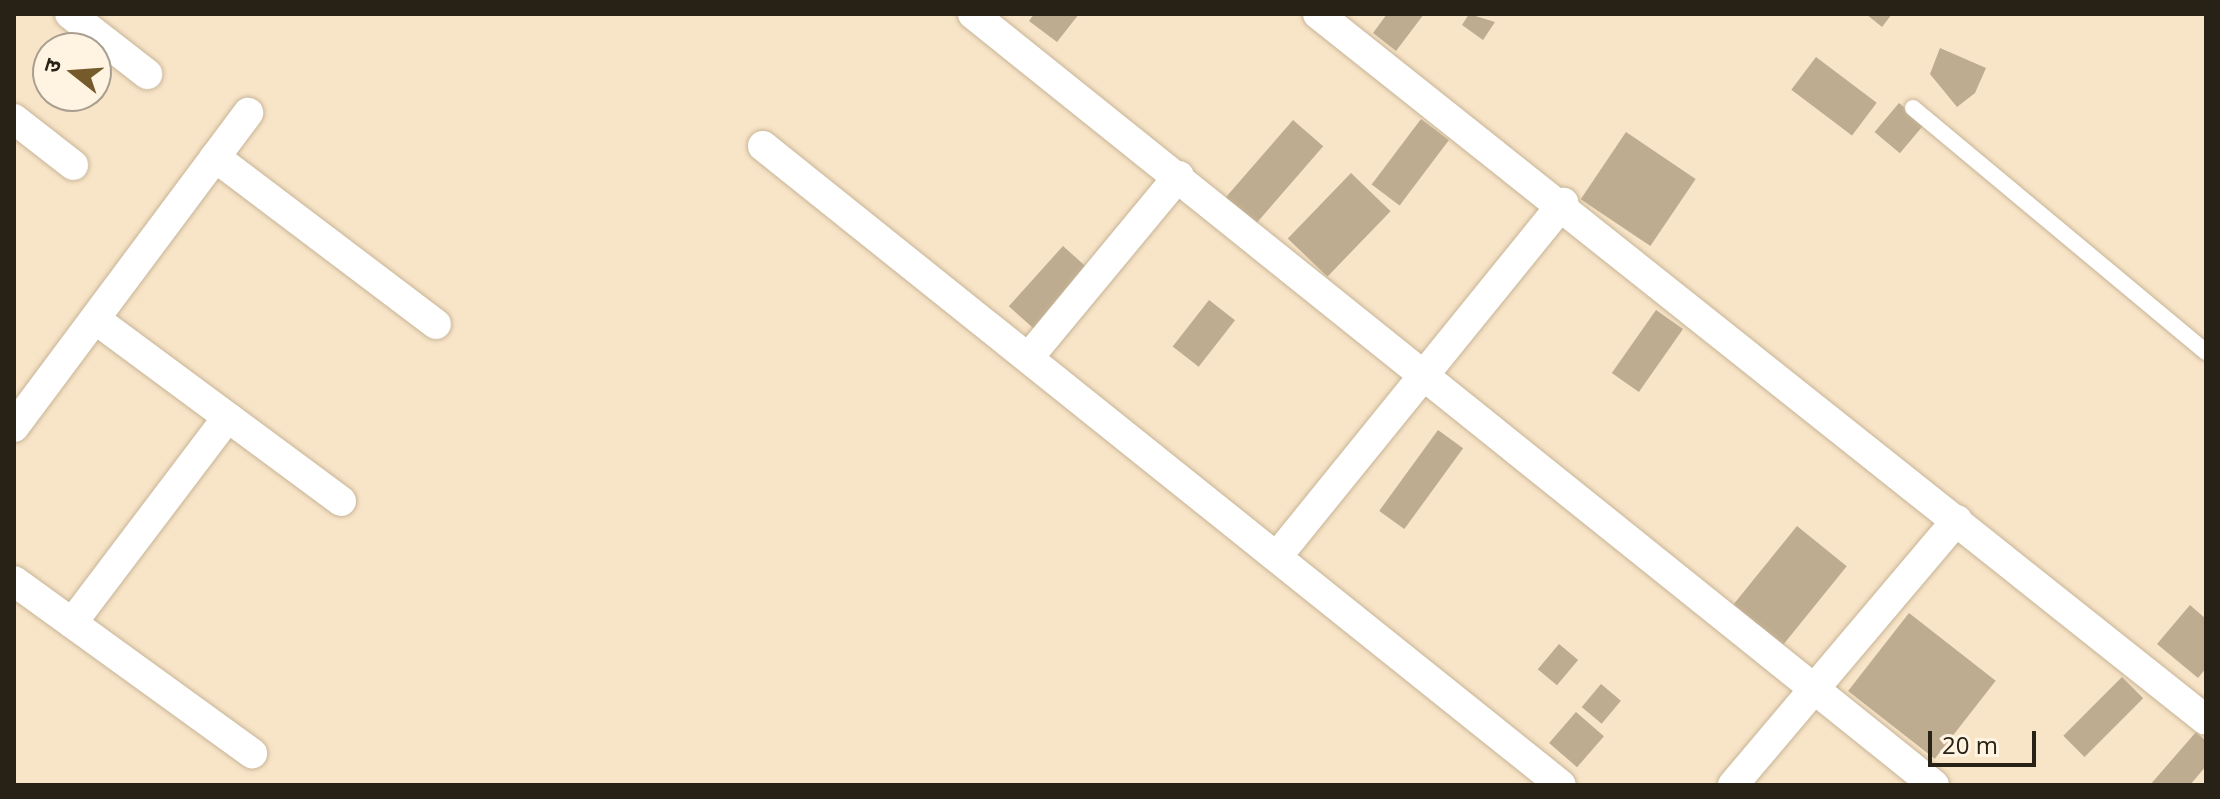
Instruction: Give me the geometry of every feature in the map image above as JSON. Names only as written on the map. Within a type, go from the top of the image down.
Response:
[{"type":"street","points":[[70,14],[147,74]]},
{"type":"street","points":[[973,14],[1423,369],[1934,785]]},
{"type":"street","points":[[1318,14],[1563,203],[2206,720]]},
{"type":"street","points":[[14,427],[248,113]]},
{"type":"street","points":[[14,119],[73,165]]},
{"type":"street","points":[[763,146],[1279,554],[1561,785]]},
{"type":"street","points":[[215,157],[436,324]]},
{"type":"street","points":[[1029,357],[1179,176]]},
{"type":"street","points":[[1279,554],[1423,369],[1563,203]]},
{"type":"street","points":[[95,319],[341,501]]},
{"type":"street","points":[[72,623],[228,417]]},
{"type":"street","points":[[1733,785],[1818,690],[1957,520]]},
{"type":"street","points":[[14,581],[252,753]]},
{"type":"lane","points":[[1913,108],[2206,352]]},
{"type":"building","points":[[1034,14],[1079,14],[1057,42],[1029,21]]},
{"type":"building","points":[[1387,14],[1424,14],[1396,51],[1373,33]]},
{"type":"building","points":[[1469,14],[1495,22],[1483,40],[1462,25]]},
{"type":"building","points":[[1866,14],[1892,14],[1882,27]]},
{"type":"building","points":[[1940,48],[1986,68],[1975,93],[1957,107],[1930,74]]},
{"type":"building","points":[[1816,57],[1877,103],[1852,135],[1791,90]]},
{"type":"building","points":[[1899,103],[1924,124],[1900,153],[1875,132]]},
{"type":"building","points":[[1421,119],[1449,140],[1400,206],[1372,184]]},
{"type":"building","points":[[1293,120],[1323,146],[1255,225],[1225,198]]},
{"type":"building","points":[[1626,132],[1696,179],[1650,246],[1581,199]]},
{"type":"building","points":[[1351,173],[1391,211],[1327,277],[1288,238]]},
{"type":"building","points":[[1063,246],[1092,272],[1038,332],[1009,306]]},
{"type":"building","points":[[1209,300],[1235,320],[1199,367],[1173,346]]},
{"type":"building","points":[[1656,310],[1683,329],[1639,392],[1612,373]]},
{"type":"building","points":[[1438,430],[1463,448],[1404,529],[1379,511]]},
{"type":"building","points":[[1797,526],[1847,566],[1783,645],[1733,604]]},
{"type":"building","points":[[2190,605],[2206,619],[2206,668],[2198,678],[2157,644]]},
{"type":"building","points":[[1909,613],[1996,681],[1935,759],[1848,691]]},
{"type":"building","points":[[1559,644],[1578,660],[1557,685],[1538,669]]},
{"type":"building","points":[[2122,677],[2143,698],[2085,757],[2063,736]]},
{"type":"building","points":[[1601,684],[1621,701],[1602,724],[1582,707]]},
{"type":"building","points":[[1576,712],[1604,736],[1577,767],[1549,743]]},
{"type":"building","points":[[2196,732],[2206,741],[2206,766],[2190,785],[2150,785]]}]
